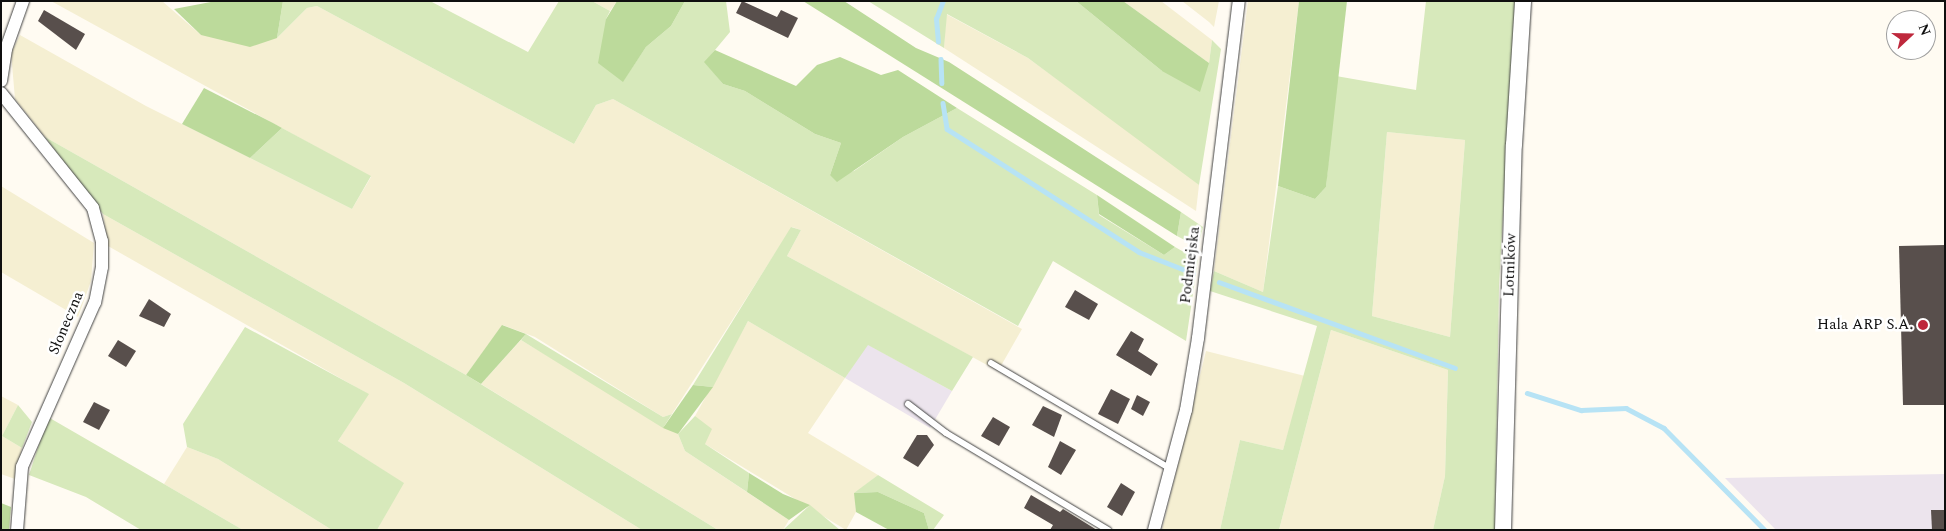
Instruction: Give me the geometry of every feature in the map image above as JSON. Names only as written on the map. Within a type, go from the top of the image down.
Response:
[{"type":"street","points":[[1,81],[6,49],[23,1]]},
{"type":"street","name":"Podmiejska","points":[[1154,530],[1171,469],[1198,338],[1240,1]]},
{"type":"street","name":"Lotników","points":[[1503,530],[1514,146],[1523,1]]},
{"type":"street","name":"Słoneczna","points":[[1,93],[93,208],[102,241],[102,267],[95,302],[22,467],[17,530]]},
{"type":"lane","points":[[991,363],[1171,469]]},
{"type":"lane","points":[[908,404],[946,433],[1108,530]]},
{"type":"shaded area","points":[[51,1],[162,1],[201,35],[277,38],[307,8],[317,6],[574,144],[596,105],[613,99],[1022,329],[998,371],[787,256],[801,230],[792,227],[672,414],[663,417],[535,337],[503,325],[466,375],[45,137],[15,99],[11,53],[20,35],[146,106],[352,209],[371,177]]},
{"type":"shaded area","points":[[592,1],[617,1],[610,11]]},
{"type":"shaded area","points":[[1123,1],[1161,1],[1212,40],[1209,63]]},
{"type":"shaded area","points":[[1182,1],[1219,1],[1214,27],[1209,22]]},
{"type":"shaded area","points":[[1248,1],[1299,1],[1263,292],[1214,271]]},
{"type":"shaded area","points":[[946,14],[1028,58],[1182,170],[1199,185],[1196,211],[944,48]]},
{"type":"shaded area","points":[[1387,132],[1465,140],[1450,337],[1372,316]]},
{"type":"shaded area","points":[[1,186],[94,243],[91,281],[78,317],[1,272]]},
{"type":"shaded area","points":[[103,214],[404,383],[642,530],[377,530],[403,483],[338,441],[368,394],[108,246]]},
{"type":"shaded area","points":[[748,321],[845,378],[808,433],[878,475],[855,493],[856,512],[846,530],[705,444],[695,416]]},
{"type":"shaded area","points":[[1331,330],[1448,370],[1445,476],[1433,530],[1279,530]]},
{"type":"shaded area","points":[[521,340],[678,434],[685,451],[789,520],[783,530],[718,530],[481,384]]},
{"type":"shaded area","points":[[867,344],[952,391],[930,428],[845,378]]},
{"type":"shaded area","points":[[1206,351],[1305,376],[1283,450],[1240,440],[1220,530],[1162,530]]},
{"type":"shaded area","points":[[1,396],[18,405],[2,436],[22,448],[15,479],[1,474]]},
{"type":"shaded area","points":[[187,447],[218,459],[332,530],[243,530],[164,484]]},
{"type":"shaded area","points":[[1945,474],[1945,530],[1776,530],[1725,478]]},
{"type":"green space","points":[[216,1],[283,1],[277,38],[250,47],[201,35],[174,9]]},
{"type":"green space","points":[[283,1],[430,1],[528,52],[559,1],[592,1],[610,11],[606,19],[623,81],[646,47],[671,26],[685,1],[726,1],[730,32],[705,62],[723,84],[745,91],[815,134],[841,143],[830,175],[854,171],[903,137],[957,108],[1097,195],[1099,215],[1164,255],[1175,247],[1198,260],[1186,341],[1053,261],[1018,326],[613,99],[596,105],[574,144],[317,6],[307,8],[277,38]]},
{"type":"green space","points":[[617,1],[685,1],[671,26],[646,47],[623,82],[598,63],[606,19]]},
{"type":"green space","points":[[803,1],[844,1],[916,48],[949,62],[1181,212],[1177,236]]},
{"type":"green space","points":[[868,1],[1076,1],[1162,71],[1209,63],[1212,40],[1221,49],[1199,185],[1028,58],[947,14],[944,48]]},
{"type":"green space","points":[[1076,1],[1123,1],[1209,63],[1200,92],[1162,71]]},
{"type":"green space","points":[[1299,1],[1347,1],[1326,187],[1315,199],[1278,186]]},
{"type":"green space","points":[[1426,1],[1515,1],[1499,286],[1495,530],[1433,530],[1445,476],[1448,370],[1331,330],[1279,530],[1220,530],[1240,440],[1283,450],[1317,326],[1210,291],[1214,271],[1263,292],[1278,186],[1315,199],[1326,187],[1336,76],[1416,90]],"holes":[[[1387,132],[1465,140],[1450,337],[1372,316]]]},
{"type":"green space","points":[[715,50],[796,86],[817,65],[840,57],[881,75],[898,70],[957,108],[903,137],[837,182],[830,175],[841,143],[815,134],[745,91],[723,84],[704,62]]},
{"type":"green space","points":[[204,88],[282,128],[250,158],[182,124]]},
{"type":"green space","points":[[282,128],[371,176],[352,209],[250,158]]},
{"type":"green space","points":[[45,137],[466,375],[718,530],[642,530],[404,383],[103,214]]},
{"type":"green space","points":[[1097,195],[1175,247],[1164,255],[1099,214]]},
{"type":"green space","points":[[1181,212],[1203,227],[1198,247],[1177,236]]},
{"type":"green space","points":[[791,227],[801,230],[787,256],[973,357],[952,391],[868,345],[845,378],[748,321],[713,387],[693,385]]},
{"type":"green space","points":[[502,325],[526,334],[481,384],[466,375]]},
{"type":"green space","points":[[245,327],[369,394],[338,441],[404,483],[377,530],[332,530],[218,459],[187,447],[183,424]]},
{"type":"green space","points":[[526,334],[663,417],[672,414],[663,428],[521,340]]},
{"type":"green space","points":[[693,385],[713,387],[678,434],[663,428]]},
{"type":"green space","points":[[18,405],[32,422],[22,448],[2,436]]},
{"type":"green space","points":[[695,416],[712,429],[705,444],[749,473],[747,492],[685,451],[678,434]]},
{"type":"green space","points":[[48,417],[243,530],[141,530],[86,497],[29,475]]},
{"type":"green space","points":[[749,473],[783,494],[810,505],[789,520],[747,492]]},
{"type":"green space","points":[[878,475],[944,515],[933,530],[929,530],[924,513],[878,492],[854,493]]},
{"type":"green space","points":[[878,492],[924,513],[929,530],[889,530],[856,512],[854,493]]},
{"type":"green space","points":[[1,503],[11,507],[9,530],[1,530]]},
{"type":"green space","points":[[810,505],[840,530],[783,530]]},
{"type":"building","points":[[742,1],[777,17],[781,10],[798,18],[788,38],[736,13]]},
{"type":"building","points":[[44,10],[85,34],[76,50],[38,21]]},
{"type":"building","name":"Hala ARP S.A.","points":[[1945,245],[1945,405],[1903,405],[1899,246]]},
{"type":"building","points":[[1075,290],[1098,304],[1089,320],[1065,307]]},
{"type":"building","points":[[149,299],[171,314],[164,327],[139,316]]},
{"type":"building","points":[[1131,331],[1144,339],[1138,351],[1158,364],[1151,376],[1116,355]]},
{"type":"building","points":[[118,340],[136,351],[126,367],[108,356]]},
{"type":"building","points":[[1111,389],[1130,399],[1118,424],[1098,414]]},
{"type":"building","points":[[1137,395],[1150,402],[1143,416],[1131,409]]},
{"type":"building","points":[[94,402],[110,410],[99,430],[83,422]]},
{"type":"building","points":[[1043,406],[1062,415],[1054,437],[1032,425]]},
{"type":"building","points":[[993,417],[1010,427],[999,446],[981,436]]},
{"type":"building","points":[[917,435],[927,435],[934,445],[918,467],[903,458]]},
{"type":"building","points":[[1060,441],[1076,450],[1061,475],[1048,467]]},
{"type":"building","points":[[1121,483],[1135,492],[1122,516],[1107,507]]},
{"type":"building","points":[[1031,495],[1060,512],[1063,509],[1097,530],[1050,530],[1053,525],[1024,508]]},
{"type":"building","points":[[1931,510],[1945,510],[1945,530],[1932,530]]},
{"type":"waterway","points":[[938,42],[936,19],[943,1]]},
{"type":"waterway","points":[[941,59],[942,83]]},
{"type":"waterway","points":[[943,103],[947,129],[1139,252],[1193,273]]},
{"type":"waterway","points":[[1219,282],[1455,368]]},
{"type":"waterway","points":[[1527,393],[1581,410],[1626,408],[1664,428],[1765,530]]},
{"type":"place","name":"Hala ARP S.A.","points":[[1923,325]]}]
